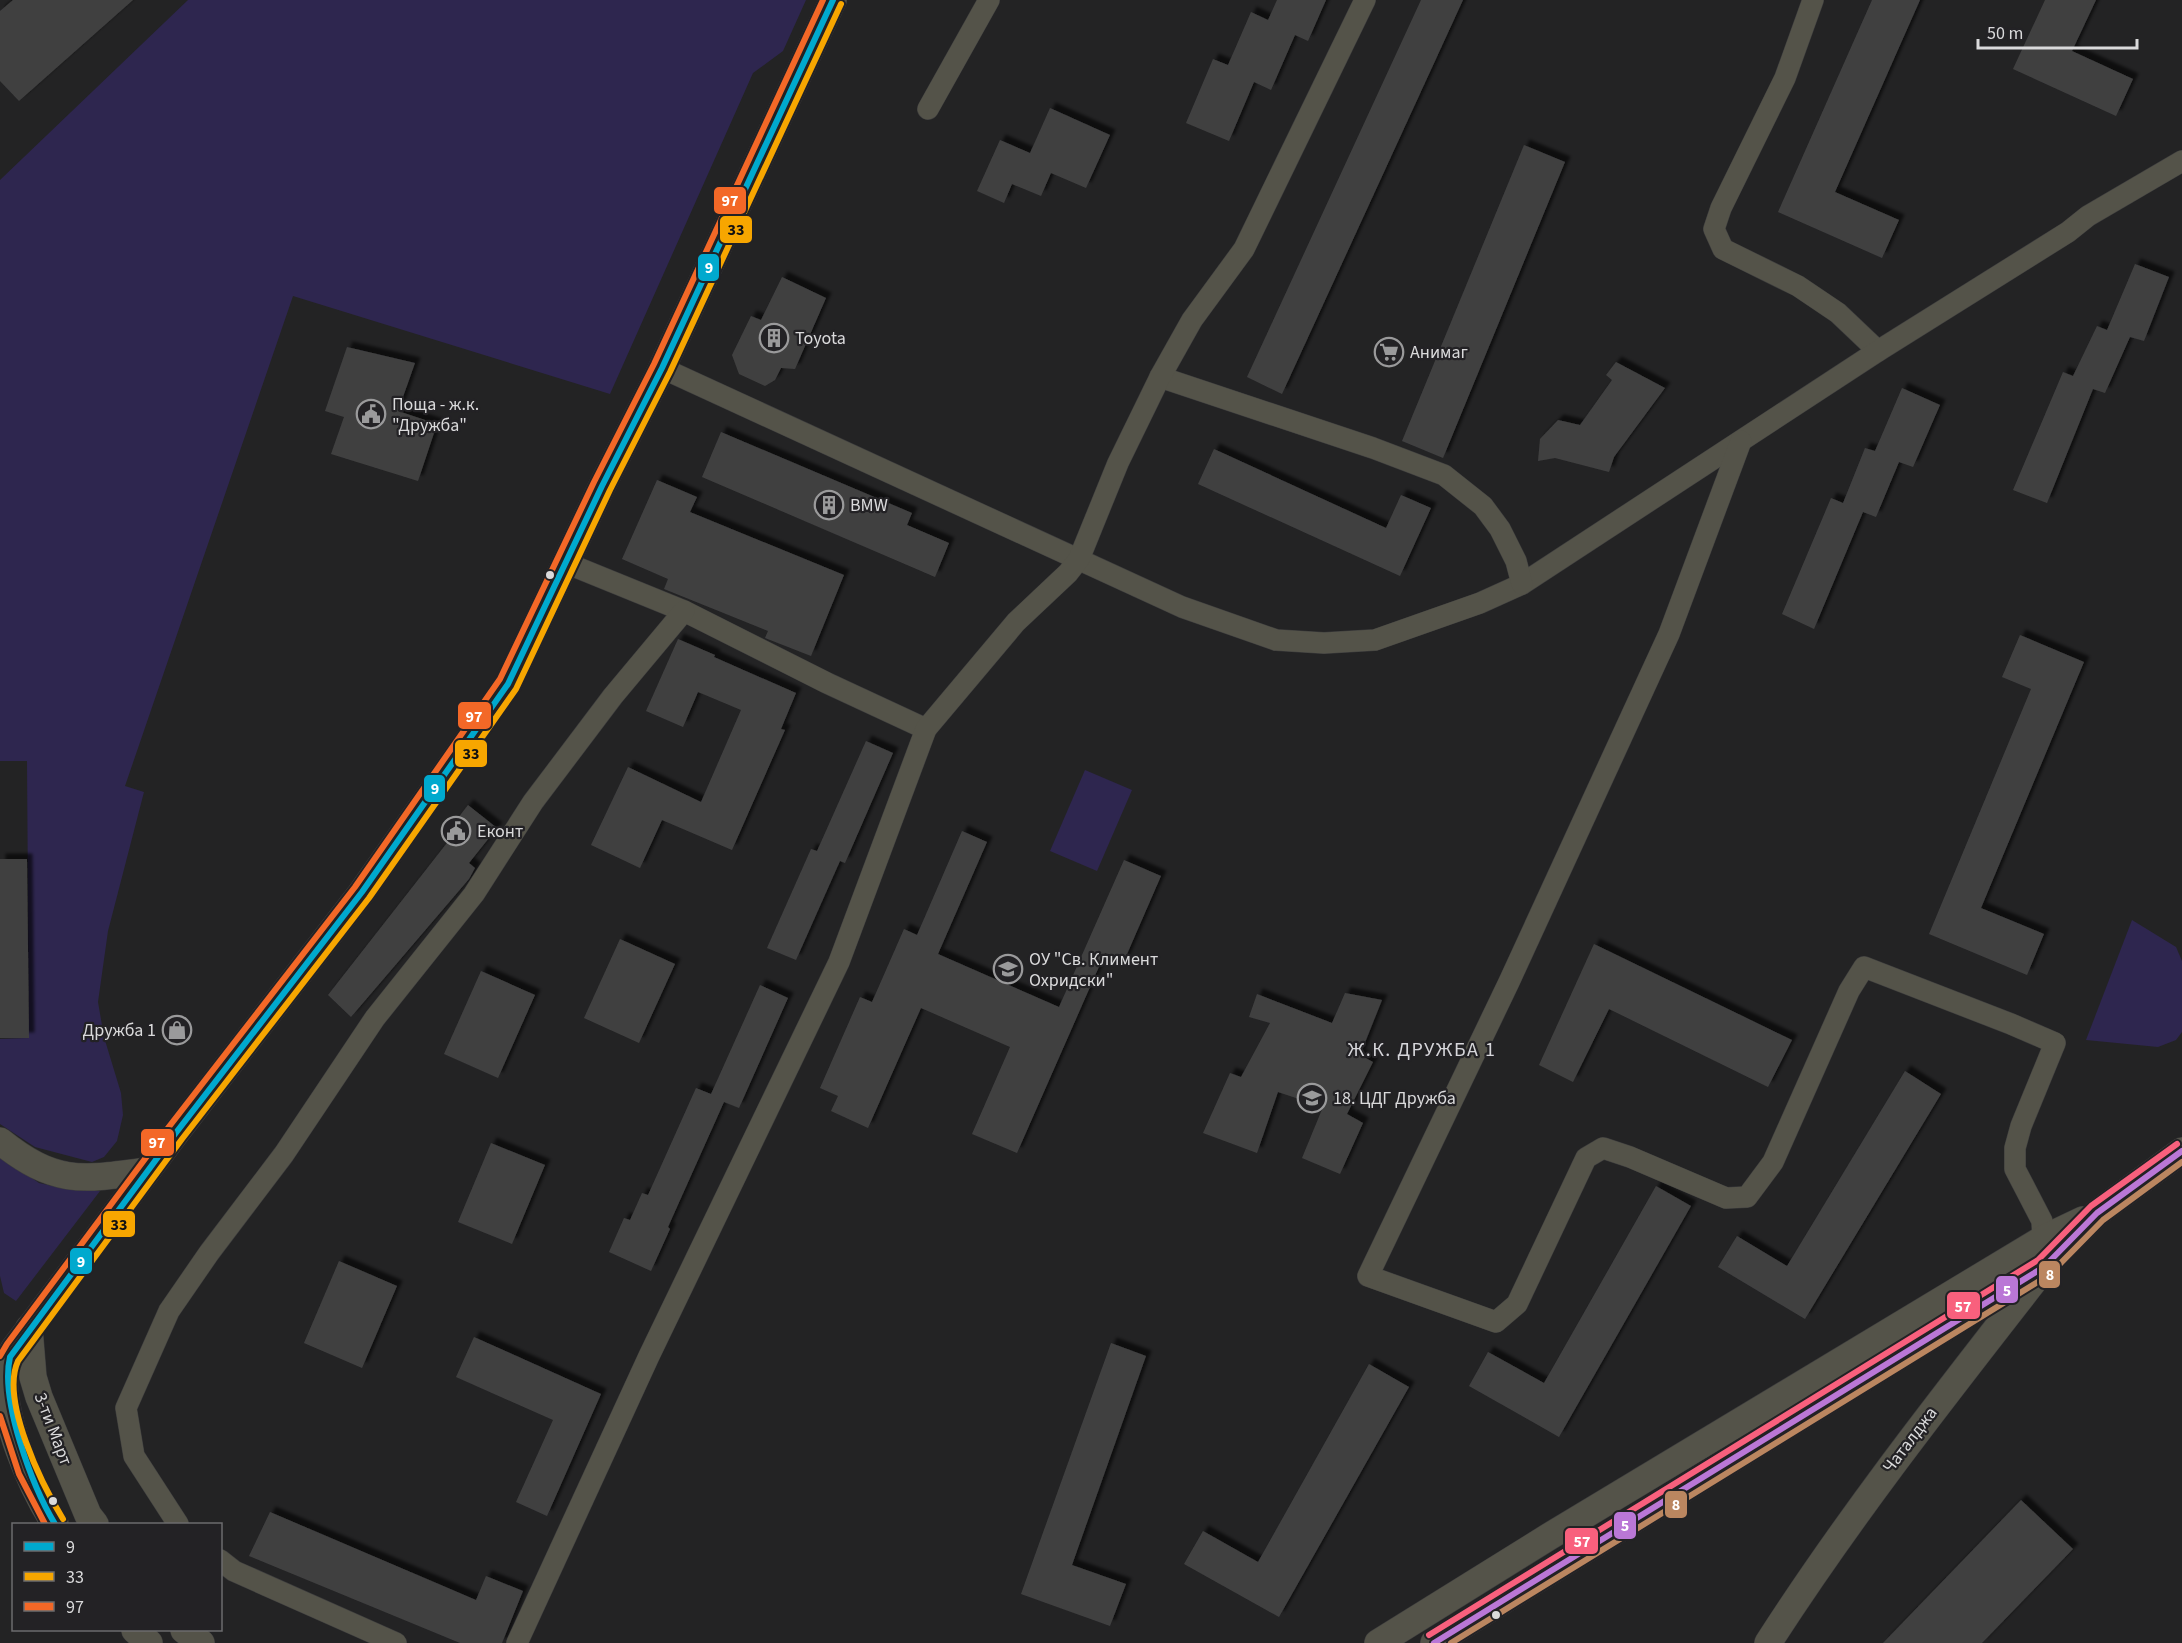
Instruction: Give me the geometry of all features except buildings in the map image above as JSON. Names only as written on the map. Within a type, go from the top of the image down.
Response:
[{"type":"street","points":[[54,1523],[38,1498],[22,1463],[6,1405],[5,1368],[14,1349],[362,892],[508,684],[602,486],[662,368],[833,0]]},
{"type":"street","points":[[928,109],[989,0]]},
{"type":"street","points":[[517,1643],[649,1356],[839,962],[926,729],[1016,622],[1068,573],[1079,559],[1118,463],[1160,377],[1192,320],[1244,249],[1365,0]]},
{"type":"street","points":[[1813,0],[1785,78],[1714,229],[1724,249],[1798,286],[1838,313],[1878,351]]},
{"type":"street","points":[[662,368],[1182,607],[1276,640],[1324,643],[1375,640],[1480,603],[1522,584],[1878,351],[2068,232],[2088,216],[2182,161]]},
{"type":"street","points":[[1160,377],[1373,448],[1444,475],[1483,506],[1500,530],[1516,561],[1522,584]]},
{"type":"street","points":[[1741,441],[1669,634],[1514,971],[1368,1276],[1496,1322],[1517,1304],[1586,1158],[1603,1148],[1630,1157],[1726,1198],[1747,1197],[1773,1162],[1849,991],[1864,967],[2055,1043],[2021,1126],[2015,1148],[2015,1169],[2042,1221],[2044,1267]]},
{"type":"street","points":[[566,563],[684,611],[926,729]]},
{"type":"street","points":[[177,1523],[134,1455],[126,1408],[169,1311],[209,1253],[284,1154],[375,1018],[474,894],[533,802],[613,696],[684,611]]},
{"type":"street","points":[[0,1141],[34,1165],[74,1178],[100,1178],[147,1172]]},
{"type":"street","points":[[1434,1643],[2044,1267],[2097,1214],[2182,1151]]},
{"type":"street","points":[[1378,1643],[1550,1536],[2043,1239],[2097,1214]]},
{"type":"street","name":"Чаталджа","points":[[1768,1643],[1808,1580],[1861,1505],[2044,1267]]},
{"type":"street","name":"3-ти Март","points":[[29,1328],[33,1377],[39,1397],[91,1521]]},
{"type":"street","points":[[222,1562],[234,1571],[396,1643]]},
{"type":"street","points":[[137,1631],[149,1643]]},
{"type":"street","points":[[186,1631],[201,1643]]},
{"type":"shaded area","points":[[188,0],[806,0],[783,51],[753,73],[610,394],[293,296],[125,786],[144,792],[108,931],[98,1002],[104,1037],[121,1093],[123,1115],[117,1141],[104,1157],[92,1162],[35,1147],[0,1124],[0,1039],[29,1038],[27,761],[0,761],[0,180]]},
{"type":"shaded area","points":[[1085,770],[1132,790],[1097,871],[1050,851]]},
{"type":"shaded area","points":[[2132,920],[2176,947],[2182,961],[2182,1032],[2176,1040],[2158,1047],[2086,1040]]},
{"type":"shaded area","points":[[0,1156],[39,1183],[62,1188],[100,1191],[16,1301],[4,1293],[0,1276]]},
{"type":"transit line","name":"97","points":[[0,1356],[168,1128],[355,887],[500,679],[594,482],[654,364],[823,0]]},
{"type":"transit line","name":"9","points":[[54,1523],[37,1488],[20,1442],[10,1396],[8,1375],[10,1357],[175,1134],[362,892],[508,684],[602,486],[662,368],[833,0]]},
{"type":"transit line","name":"33","points":[[63,1519],[35,1464],[19,1419],[14,1397],[14,1378],[18,1361],[182,1139],[369,898],[516,689],[610,490],[670,372],[841,4]]},
{"type":"transit line","name":"57","points":[[1429,1635],[2038,1260],[2091,1206],[2177,1144]]},
{"type":"transit line","name":"5","points":[[1434,1643],[2044,1267],[2097,1213],[2182,1151]]},
{"type":"transit line","name":"8","points":[[1451,1643],[2049,1275],[2103,1220],[2182,1162]]},
{"type":"transit line","name":"97","points":[[0,1416],[19,1474],[44,1523]]},
{"type":"place","name":"Toyota","points":[[774,338]]},
{"type":"place","name":"Анимаг","points":[[1389,352]]},
{"type":"place","name":"Поща - ж.к. \"Дружба\"","points":[[371,414]]},
{"type":"place","name":"BMW","points":[[829,505]]},
{"type":"place","name":"Еконт","points":[[456,831]]},
{"type":"place","name":"ОУ \"Св. Климент Охридски\"","points":[[1008,969]]},
{"type":"place","name":"Дружба 1","points":[[177,1030]]},
{"type":"place","name":"18. ЦДГ Дружба","points":[[1312,1098]]},
{"type":"district","name":"Ж.К. ДРУЖБА 1","points":[[1422,1050]]}]
